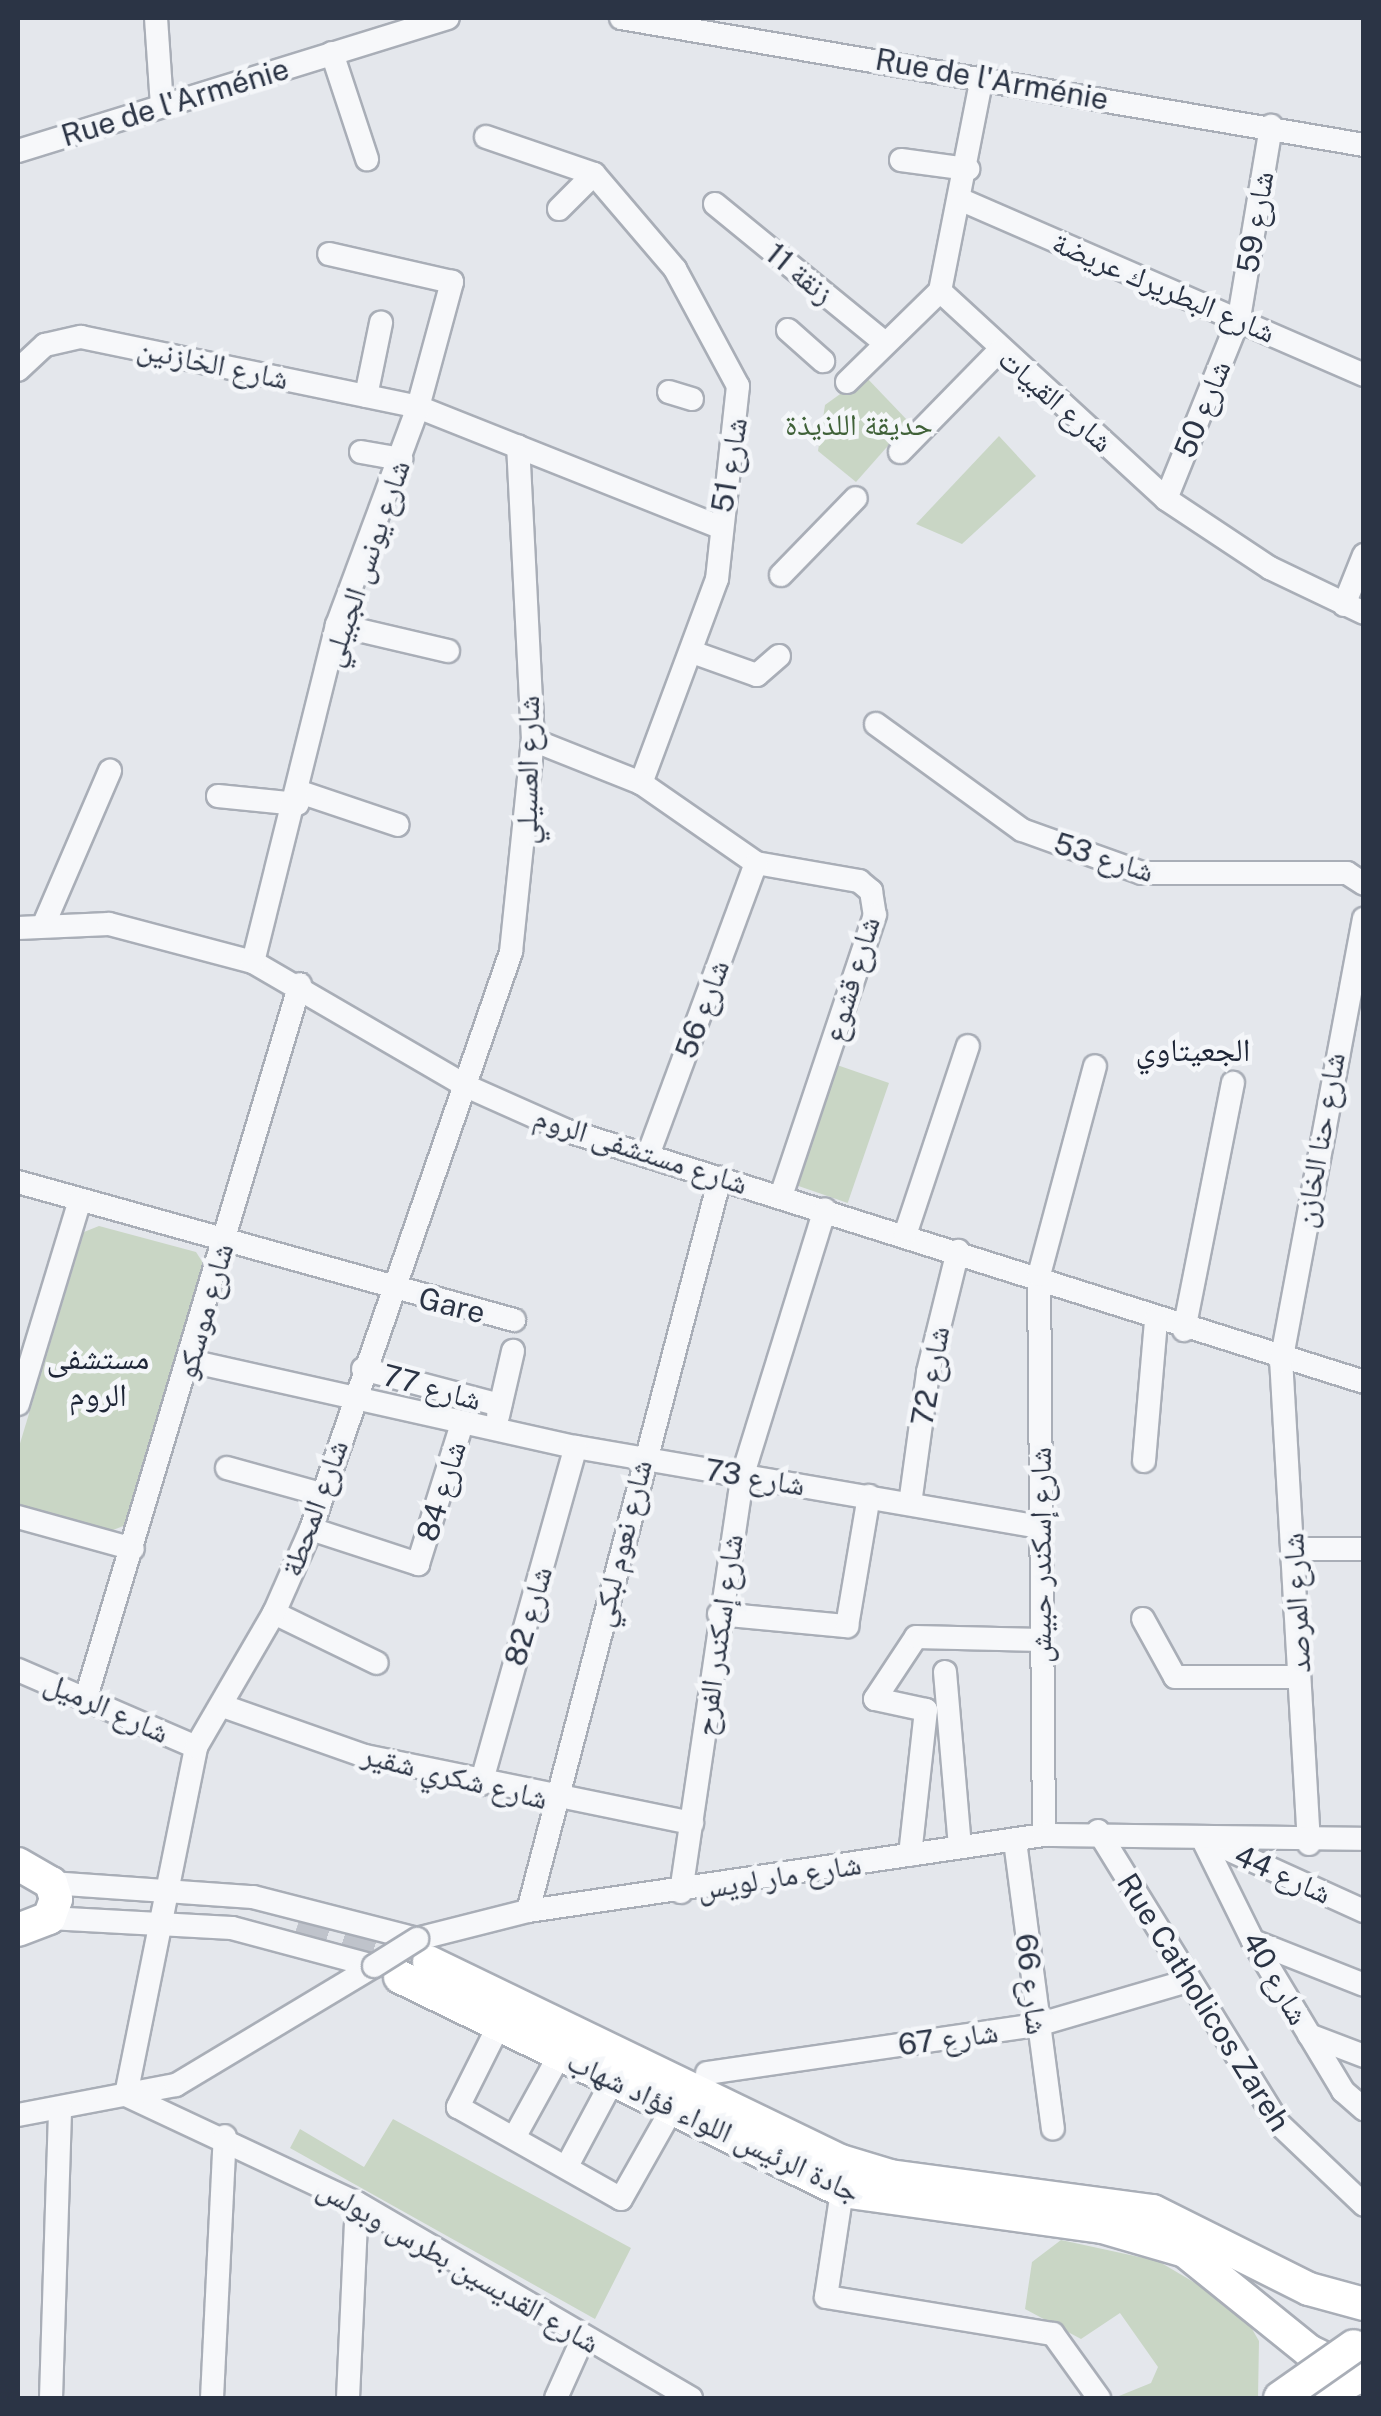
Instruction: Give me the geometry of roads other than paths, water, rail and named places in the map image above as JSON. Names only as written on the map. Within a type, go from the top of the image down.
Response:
[{"type":"highway","name":"جادة الرئيس اللواء فؤاد شهاب","points":[[405,1961],[499,2024],[842,2192],[1158,2240],[1220,2272],[1309,2351],[1358,2364]]},
{"type":"highway","name":"جادة الرئيس اللواء فؤاد شهاب","points":[[405,1961],[841,2160],[890,2176],[1153,2211],[1309,2289],[1364,2304]]},
{"type":"highway","points":[[1280,2398],[1358,2364]]},
{"type":"highway","points":[[1318,2398],[1358,2364]]},
{"type":"street","points":[[156,18],[162,106]]},
{"type":"street","name":"Rue de l'Arménie","points":[[18,151],[448,18]]},
{"type":"street","name":"Rue de l'Arménie","points":[[621,18],[1271,126],[1364,145]]},
{"type":"street","points":[[332,53],[367,158]]},
{"type":"street","points":[[847,382],[940,291],[964,201],[982,77]]},
{"type":"street","name":"شارع 59","points":[[1239,318],[1271,126]]},
{"type":"street","points":[[486,137],[594,174],[560,209]]},
{"type":"street","points":[[902,160],[968,169]]},
{"type":"street","name":"شارع 51","points":[[594,174],[675,269],[732,366],[738,434],[718,527],[719,568],[692,652],[641,783]]},
{"type":"street","name":"شارع البطريرك عريضة","points":[[964,201],[1364,375]]},
{"type":"street","name":"زنقة 11","points":[[715,204],[884,343]]},
{"type":"street","name":"شارع يونس الجبيلي","points":[[253,962],[299,798],[337,625],[381,530],[452,282],[329,254]]},
{"type":"street","name":"شارع القبيات","points":[[940,291],[999,351],[1166,499],[1354,609]]},
{"type":"street","name":"شارع 50","points":[[1166,499],[1239,318]]},
{"type":"street","points":[[366,396],[381,323]]},
{"type":"street","points":[[788,330],[823,361]]},
{"type":"street","name":"شارع الخازنين","points":[[18,370],[46,344],[82,337],[418,407]]},
{"type":"street","points":[[900,452],[999,351]]},
{"type":"street","points":[[668,392],[692,399]]},
{"type":"street","points":[[418,407],[718,527]]},
{"type":"street","name":"شارع العسيلي","points":[[466,1086],[519,917],[533,740],[518,446]]},
{"type":"street","points":[[362,452],[400,458]]},
{"type":"street","points":[[781,574],[856,498]]},
{"type":"street","points":[[1354,609],[1364,556]]},
{"type":"street","points":[[337,625],[448,652]]},
{"type":"street","points":[[692,652],[750,674],[779,656]]},
{"type":"street","name":"شارع 53","points":[[876,724],[1022,830],[1124,867],[1206,877],[1346,873],[1364,884]]},
{"type":"street","name":"شارع قشوع","points":[[533,740],[641,783],[756,863],[859,881],[874,902],[781,1196]]},
{"type":"street","points":[[44,924],[110,770]]},
{"type":"street","points":[[218,796],[299,798],[398,826]]},
{"type":"street","name":"شارع 56","points":[[648,1154],[756,863]]},
{"type":"street","name":"شارع حنا الخازن","points":[[1281,1362],[1364,919]]},
{"type":"street","name":"شارع مستشفى الروم","points":[[18,928],[44,924],[141,928],[253,962],[300,984],[466,1086],[720,1178],[1040,1275],[1281,1362],[1364,1382]]},
{"type":"street","name":"شارع موسكو","points":[[88,1694],[300,984]]},
{"type":"street","points":[[906,1234],[968,1046]]},
{"type":"street","name":"شارع إسكندر حبيش","points":[[1044,1835],[1040,1275],[1095,1066]]},
{"type":"street","points":[[1184,1330],[1233,1083]]},
{"type":"street","name":"شارع المحطة","points":[[126,2095],[161,1888],[196,1746],[224,1706],[274,1613],[311,1529],[363,1369],[466,1086]]},
{"type":"street","name":"شارع نعوم لبكي","points":[[528,1911],[642,1459],[720,1178]]},
{"type":"street","name":"Gare","points":[[18,1182],[391,1290],[514,1320]]},
{"type":"street","points":[[18,1404],[26,1344],[80,1200]]},
{"type":"street","name":"شارع إسكندر الفرح","points":[[681,1892],[719,1614],[744,1474],[825,1209]]},
{"type":"street","name":"شارع 72","points":[[910,1504],[928,1372],[958,1251]]},
{"type":"street","points":[[1144,1461],[1156,1320]]},
{"type":"street","name":"شارع 77","points":[[495,1432],[513,1351]]},
{"type":"street","name":"شارع 73","points":[[190,1361],[352,1403],[495,1432],[1041,1527]]},
{"type":"street","name":"شارع المرصد","points":[[1281,1362],[1309,1844]]},
{"type":"street","name":"شارع 77","points":[[363,1369],[500,1406]]},
{"type":"street","name":"شارع 84","points":[[311,1529],[418,1564],[462,1424]]},
{"type":"street","name":"شارع 82","points":[[481,1784],[576,1447]]},
{"type":"street","points":[[226,1468],[321,1494]]},
{"type":"street","points":[[719,1614],[846,1626],[870,1496]]},
{"type":"street","points":[[18,1517],[133,1549]]},
{"type":"street","points":[[1293,1548],[1364,1549]]},
{"type":"street","points":[[274,1613],[376,1662]]},
{"type":"street","points":[[1143,1619],[1175,1677],[1299,1677]]},
{"type":"street","points":[[910,1856],[926,1710],[876,1698],[916,1638],[1041,1640]]},
{"type":"street","name":"شارع الرميل","points":[[18,1670],[88,1694],[196,1746]]},
{"type":"street","points":[[945,1672],[960,1846]]},
{"type":"street","name":"شارع شكري شقير","points":[[224,1706],[481,1784],[555,1802],[692,1823]]},
{"type":"street","name":"شارع مار لويس","points":[[18,2115],[176,2085],[405,1961],[528,1911],[681,1892],[1044,1835],[1098,1831],[1309,1844],[1364,1839]]},
{"type":"street","name":"Rue Catholicos Zareh","points":[[1098,1831],[1184,1982],[1296,2147],[1364,2205]]},
{"type":"street","name":"شارع 44","points":[[1202,1838],[1364,1911]]},
{"type":"street","name":"شارع 40","points":[[1202,1838],[1253,1940],[1309,2035],[1364,2109]]},
{"type":"street","name":"شارع 66","points":[[1015,1841],[1052,2128]]},
{"type":"street","points":[[29,1897],[161,1888],[253,1897],[405,1961]]},
{"type":"street","points":[[29,1897],[158,1923],[232,1928],[405,1961]]},
{"type":"street","points":[[1253,1940],[1364,1985]]},
{"type":"street","name":"شارع 67","points":[[707,2073],[1037,2025],[1184,1982]]},
{"type":"street","points":[[499,2024],[458,2107],[621,2199],[672,2109]]},
{"type":"street","points":[[1309,2035],[1364,2056]]},
{"type":"street","points":[[515,2136],[560,2054]]},
{"type":"street","points":[[567,2166],[613,2080]]},
{"type":"street","name":"شارع القديسين بطرس وبولس","points":[[126,2095],[225,2136],[357,2203],[691,2398]]},
{"type":"street","points":[[51,2398],[60,2109]]},
{"type":"street","points":[[212,2398],[225,2136]]},
{"type":"street","points":[[842,2192],[826,2297],[1053,2334],[1098,2398]]},
{"type":"street","points":[[348,2398],[357,2203]]},
{"type":"street","points":[[556,2398],[583,2338]]},
{"type":"tunnel","points":[[300,1918],[424,1961]]},
{"type":"district","name":"الجعيتاوي","points":[[1193,1050]]},
{"type":"district","name":"مستشفى الروم","points":[[98,1378]]},
{"type":"park label","name":"حديقة اللذيذة","points":[[859,424]]}]
